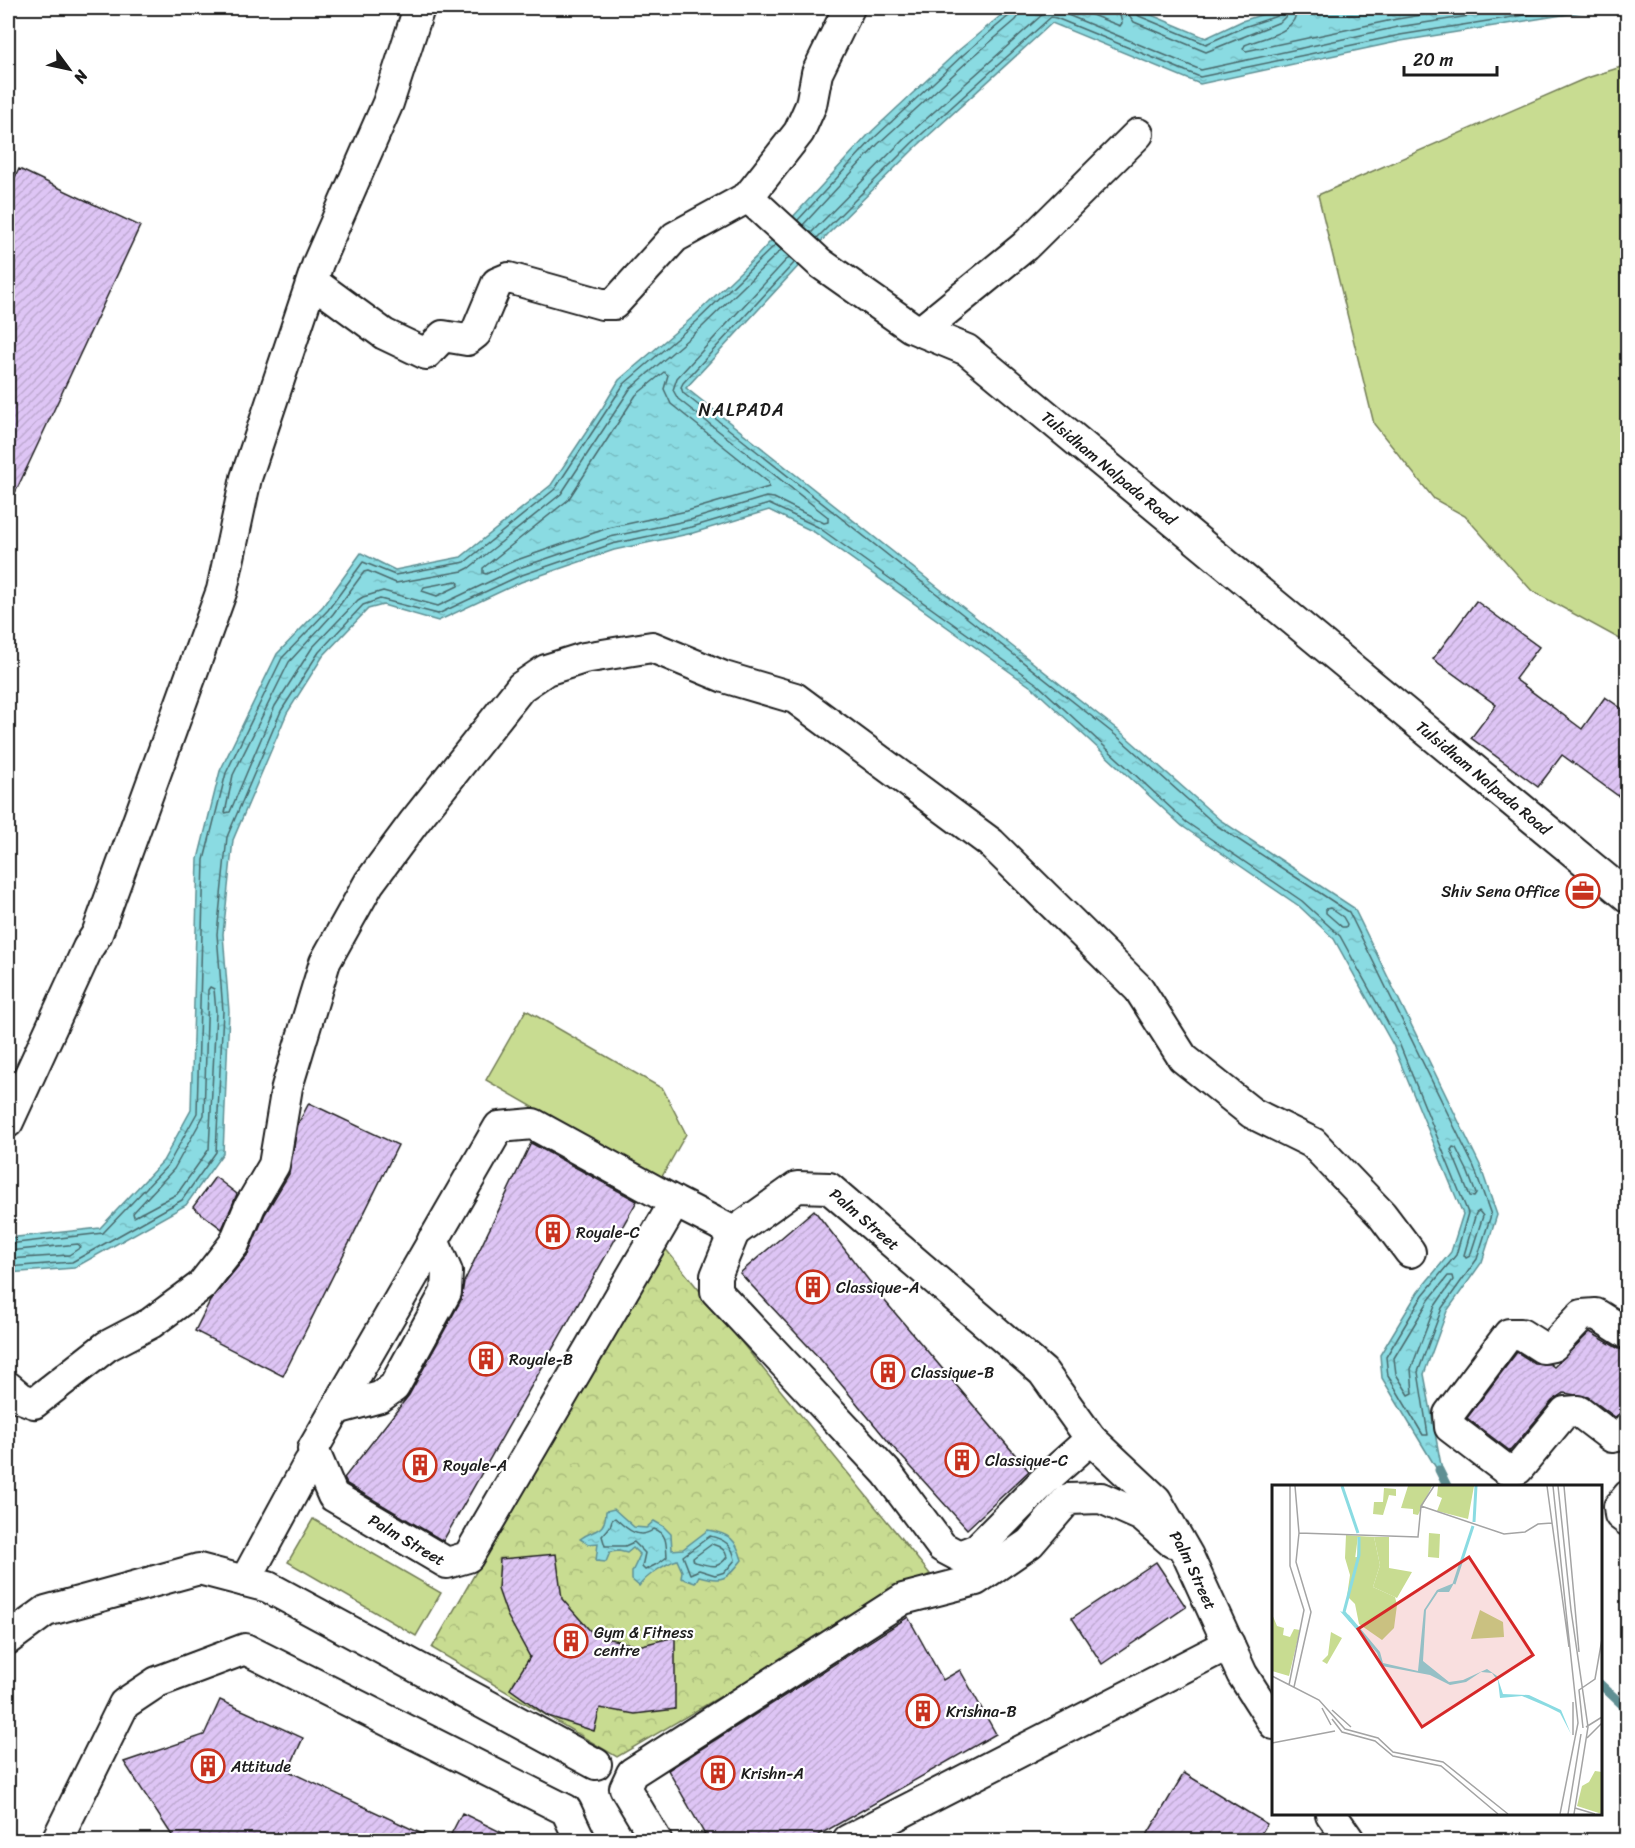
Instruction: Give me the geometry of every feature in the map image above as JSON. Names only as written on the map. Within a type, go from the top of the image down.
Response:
[{"type":"street","points":[[8,1122],[101,923],[222,590],[246,478],[318,263],[388,103],[419,8]]},
{"type":"street","points":[[313,282],[384,334],[426,354],[443,336],[467,340],[477,333],[497,283],[509,278],[602,304],[614,304],[675,237],[748,197],[799,132],[811,105],[817,73],[849,8]]},
{"type":"street","points":[[921,331],[1025,246],[1138,134]]},
{"type":"street","name":"Tulsidham Nalpada Road","points":[[748,197],[820,263],[911,327],[967,350],[1628,897]]},
{"type":"street","points":[[8,1387],[21,1398],[34,1403],[107,1346],[151,1323],[201,1286],[234,1244],[250,1206],[274,1165],[287,1087],[325,962],[369,883],[521,687],[546,670],[584,658],[652,647],[724,676],[795,698],[991,843],[1140,989],[1183,1058],[1252,1113],[1313,1143],[1382,1215],[1410,1252]]},
{"type":"street","points":[[257,1584],[311,1456],[499,1126],[533,1124],[734,1232],[716,1276],[716,1291],[887,1473],[942,1547],[959,1556],[977,1550],[1046,1479],[1091,1439]]},
{"type":"street","name":"Palm Street","points":[[734,1232],[797,1187],[829,1188],[1043,1372],[1091,1439],[1156,1500],[1188,1556],[1242,1674],[1272,1721]]},
{"type":"street","name":"Palm Street","points":[[311,1456],[333,1496],[447,1563],[468,1557],[675,1202]]},
{"type":"street","points":[[1628,1334],[1596,1314],[1582,1315],[1552,1346],[1543,1348],[1521,1334],[1509,1335],[1449,1414],[1450,1427],[1505,1469],[1518,1469],[1565,1412],[1578,1411],[1612,1437],[1622,1435],[1628,1428]]},
{"type":"street","points":[[1628,1496],[1619,1507],[1620,1515],[1628,1521]]},
{"type":"street","points":[[656,1840],[625,1788],[632,1773],[903,1599],[976,1580],[1030,1543],[1068,1498],[1101,1498],[1142,1516],[1188,1556]]},
{"type":"street","points":[[8,1639],[46,1611],[199,1569],[257,1584],[596,1764]]},
{"type":"street","points":[[849,1840],[1229,1644]]},
{"type":"street","points":[[57,1840],[124,1704],[157,1682],[245,1649],[566,1810],[580,1840]]},
{"type":"street","points":[[1332,1815],[1349,1840]]},
{"type":"green space","points":[[1628,65],[1627,643],[1532,591],[1465,516],[1434,499],[1374,424],[1318,195],[1584,79]]},
{"type":"green space","points":[[526,1010],[663,1089],[686,1134],[660,1180],[486,1080]]},
{"type":"green space","points":[[664,1247],[930,1574],[617,1757],[432,1648]]},
{"type":"green space","points":[[313,1519],[441,1593],[416,1636],[288,1562]]},
{"type":"water","points":[[1010,8],[1135,8],[1206,38],[1242,21],[1282,8],[1606,8],[1401,41],[1200,84],[1052,23],[916,147],[828,234],[686,388],[1123,734],[1220,820],[1354,908],[1480,1165],[1497,1215],[1482,1262],[1447,1311],[1424,1374],[1444,1481],[1382,1378],[1380,1355],[1418,1292],[1451,1252],[1463,1214],[1393,1045],[1334,939],[1299,906],[1182,826],[1034,689],[814,532],[769,510],[693,533],[614,550],[521,582],[438,621],[383,605],[368,609],[323,656],[287,713],[233,840],[223,934],[229,1011],[223,1153],[186,1205],[74,1268],[8,1273],[8,1238],[100,1228],[163,1161],[191,1110],[198,859],[220,771],[277,654],[323,606],[361,553],[395,570],[461,557],[551,485],[619,380],[693,317],[757,256],[868,135],[959,50]]},
{"type":"water","points":[[614,1509],[634,1527],[646,1528],[654,1521],[663,1526],[671,1534],[672,1550],[683,1549],[708,1530],[722,1533],[734,1542],[742,1560],[724,1578],[699,1576],[695,1583],[681,1578],[682,1571],[677,1560],[656,1571],[639,1586],[632,1580],[632,1572],[640,1555],[633,1548],[627,1553],[610,1552],[606,1562],[596,1561],[598,1543],[588,1544],[580,1539],[598,1530],[604,1524],[606,1511]]},
{"type":"building","points":[[19,169],[140,226],[8,508],[8,192]]},
{"type":"building","points":[[1476,601],[1539,647],[1515,679],[1582,729],[1605,697],[1628,713],[1628,803],[1562,755],[1538,787],[1471,738],[1496,705],[1433,659]]},
{"type":"building","points":[[309,1103],[398,1145],[283,1376],[195,1331],[210,1301],[248,1254],[265,1214],[289,1174],[298,1124]]},
{"type":"building","points":[[531,1143],[637,1201],[443,1541],[347,1484],[344,1478],[409,1395],[461,1300],[464,1282]]},
{"type":"building","points":[[215,1177],[237,1194],[222,1229],[193,1207]]},
{"type":"building","points":[[814,1210],[884,1300],[1029,1471],[967,1529],[892,1446],[821,1360],[740,1273]]},
{"type":"building","points":[[1590,1332],[1619,1349],[1628,1351],[1628,1411],[1615,1417],[1588,1397],[1564,1393],[1552,1401],[1510,1451],[1467,1418],[1517,1352],[1534,1363],[1550,1364],[1554,1367]]},
{"type":"building","name":"Gym & Fitness centre","points":[[556,1554],[562,1599],[594,1635],[638,1646],[675,1637],[675,1709],[635,1714],[600,1708],[594,1731],[548,1716],[510,1689],[530,1657],[507,1615],[498,1589],[500,1559]]},
{"type":"building","points":[[1156,1562],[1186,1607],[1102,1664],[1072,1618]]},
{"type":"building","points":[[908,1617],[943,1680],[960,1670],[996,1734],[810,1840],[708,1840],[668,1770]]},
{"type":"building","name":"Attitude","points":[[220,1700],[303,1738],[288,1771],[435,1840],[175,1840],[124,1762],[204,1735]]},
{"type":"building","points":[[1184,1773],[1267,1824],[1257,1840],[1144,1840]]},
{"type":"building","points":[[462,1813],[517,1840],[448,1840]]},
{"type":"waterway","points":[[1439,1470],[1446,1485]]},
{"type":"waterway","points":[[1602,1686],[1628,1710]]},
{"type":"place","name":"Shiv Sena Office","points":[[1583,891]]},
{"type":"place","name":"Royale-C","points":[[553,1232]]},
{"type":"place","name":"Classique-A","points":[[813,1287]]},
{"type":"place","name":"Royale-B","points":[[486,1359]]},
{"type":"place","name":"Classique-B","points":[[888,1372]]},
{"type":"place","name":"Classique-C","points":[[962,1460]]},
{"type":"place","name":"Royale-A","points":[[420,1465]]},
{"type":"place","name":"Gym & Fitness centre","points":[[571,1641]]},
{"type":"place","name":"Krishna-B","points":[[923,1711]]},
{"type":"place","name":"Attitude","points":[[208,1766]]},
{"type":"place","name":"Krishn-A","points":[[718,1773]]},
{"type":"district","name":"NALPADA","points":[[742,410]]}]
